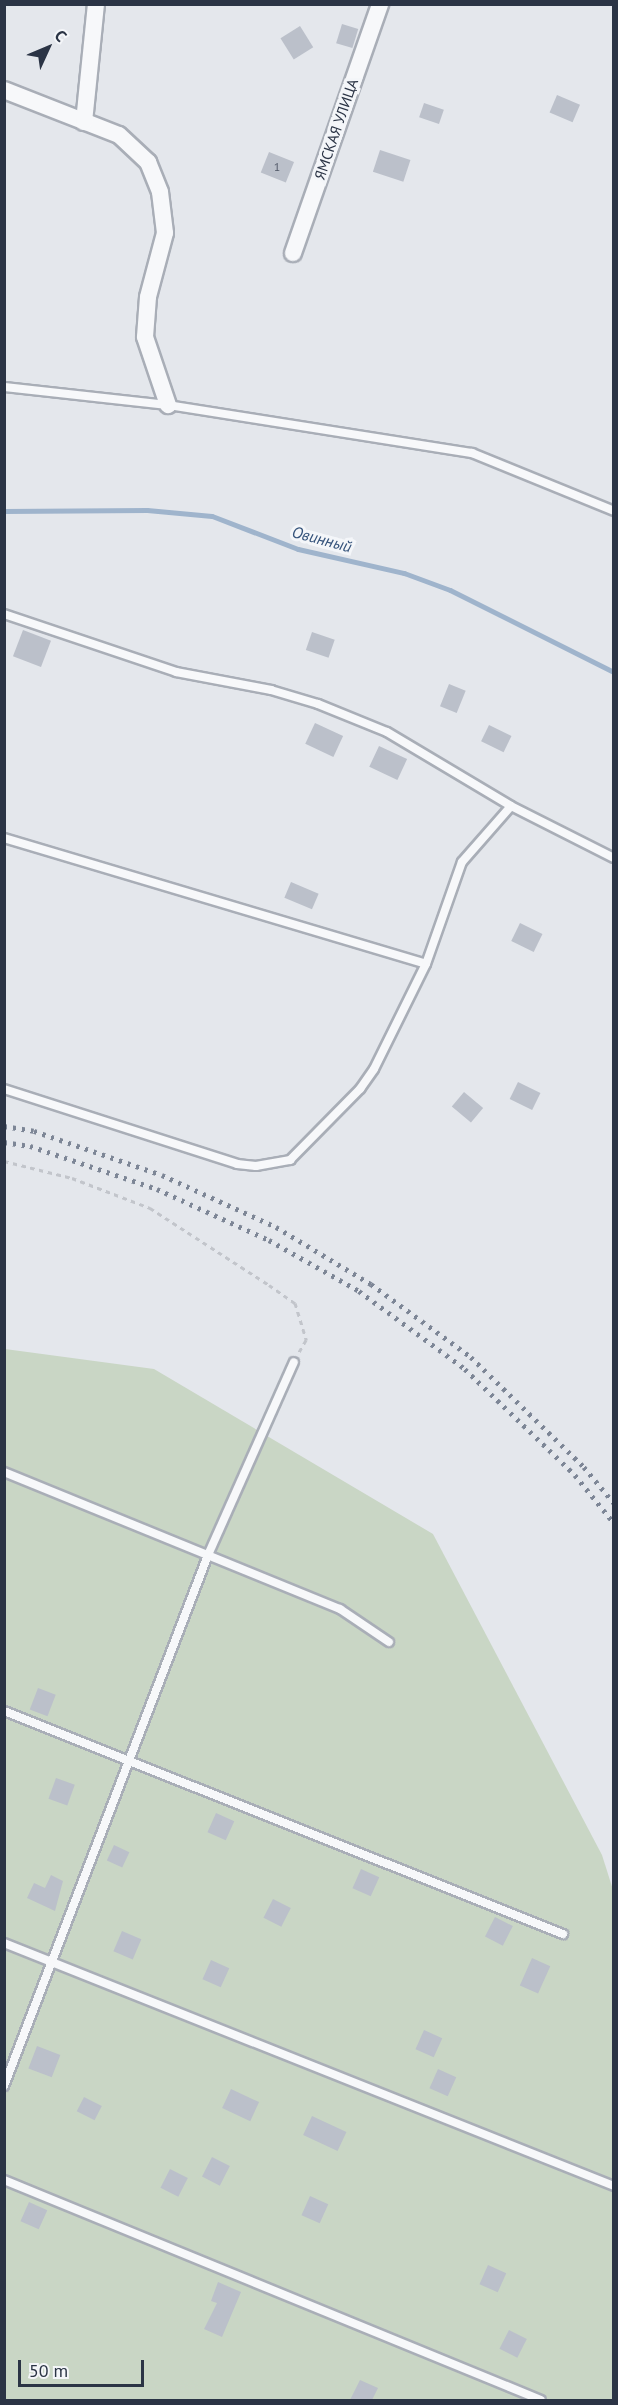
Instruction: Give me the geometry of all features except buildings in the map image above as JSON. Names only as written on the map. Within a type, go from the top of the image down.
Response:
[{"type":"street","points":[[84,122],[96,4]]},
{"type":"street","name":"ЯМСКАЯ УЛИЦА","points":[[293,253],[380,4]]},
{"type":"street","points":[[4,90],[119,135],[135,146],[148,162],[160,192],[164,213],[163,254],[144,316],[150,355],[168,405]]},
{"type":"lane","points":[[4,387],[168,405],[472,453],[614,511]]},
{"type":"lane","points":[[4,614],[176,672],[271,690],[318,704],[387,732],[511,806],[614,858]]},
{"type":"lane","points":[[4,1089],[237,1164],[256,1166],[290,1160],[360,1089],[426,964],[462,862],[511,806]]},
{"type":"lane","points":[[4,838],[426,964]]},
{"type":"lane","points":[[4,2086],[208,1555],[294,1362]]},
{"type":"lane","points":[[4,1472],[340,1609],[389,1642]]},
{"type":"lane","points":[[4,1711],[563,1934]]},
{"type":"lane","points":[[4,1943],[614,2186]]},
{"type":"lane","points":[[4,2180],[541,2400]]},
{"type":"path","points":[[4,1161],[72,1178],[150,1208],[295,1303],[306,1340],[294,1362]]},
{"type":"green space","points":[[5,1349],[154,1369],[433,1534],[602,1855],[614,1893],[613,2400],[5,2400]]},
{"type":"waterway","name":"Овинный","points":[[4,511],[147,510],[212,516],[298,549],[404,573],[450,590],[614,672]]},
{"type":"railway","points":[[4,1126],[34,1131],[162,1175],[276,1227],[371,1284],[471,1357],[584,1467],[614,1503]]},
{"type":"railway","points":[[4,1142],[30,1146],[157,1189],[269,1240],[359,1291],[465,1369],[575,1475],[614,1523]]}]
